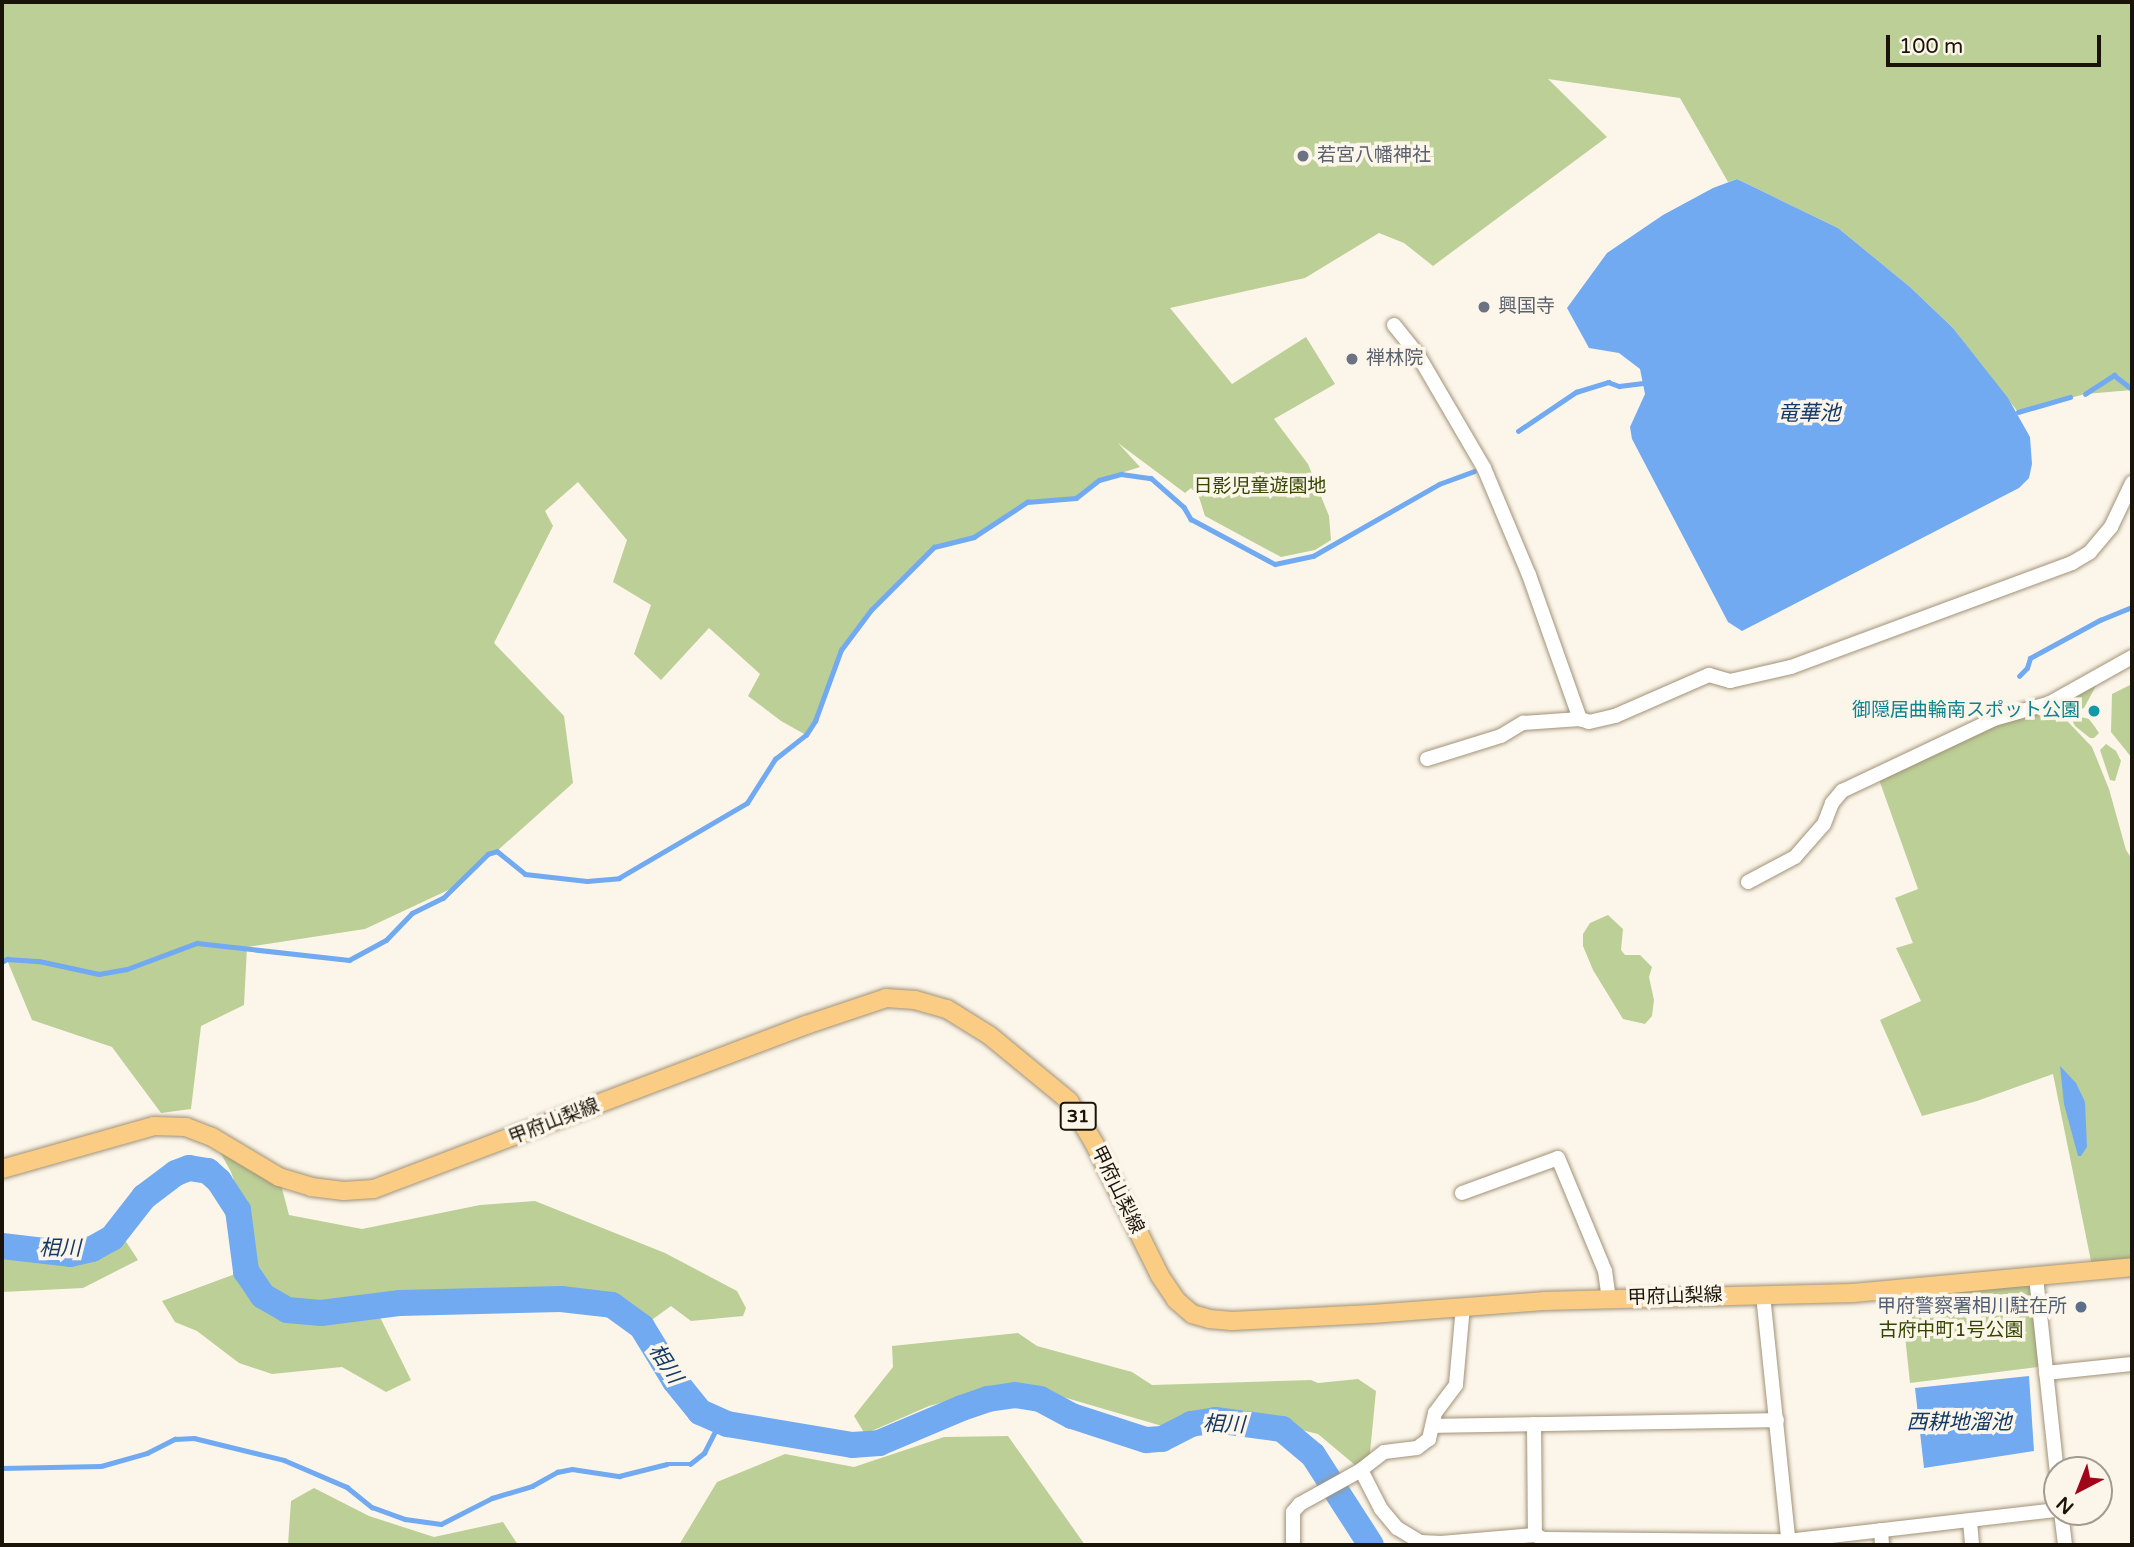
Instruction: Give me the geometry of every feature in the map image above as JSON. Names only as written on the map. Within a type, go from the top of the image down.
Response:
[{"type":"main road","name":"甲府山梨線","points":[[2,1169],[154,1126],[186,1127],[212,1137],[279,1177],[311,1187],[344,1191],[374,1189],[806,1025],[886,998],[915,1000],[947,1009],[989,1035],[1069,1101],[1094,1143],[1160,1276],[1175,1300],[1192,1314],[1232,1321],[1609,1299],[1854,1293],[2132,1268]]},
{"type":"street","points":[[1394,325],[1418,355],[1485,468],[1529,575],[1580,719]]},
{"type":"street","points":[[1427,759],[1501,736],[1523,723],[1580,719],[1589,722],[1615,716],[1709,675],[1730,681],[1791,667],[2072,563],[2090,552],[2111,527],[2132,483]]},
{"type":"street","points":[[1748,881],[1795,857],[1824,824],[1832,803],[1842,792],[1994,719],[2050,703],[2132,657]]},
{"type":"street","points":[[1462,1193],[1558,1157],[1605,1271],[1609,1299]]},
{"type":"street","points":[[2036,1277],[2055,1456]]},
{"type":"street","points":[[1763,1295],[1788,1543]]},
{"type":"street","points":[[1293,1545],[1293,1513],[1321,1492],[1361,1470],[1384,1452],[1423,1446],[1434,1426],[1439,1406],[1456,1385],[1463,1306]]},
{"type":"street","points":[[2046,1373],[2132,1364]]},
{"type":"street","points":[[1434,1426],[1777,1420]]},
{"type":"street","points":[[1534,1424],[1543,1540]]},
{"type":"street","points":[[1361,1470],[1381,1508],[1397,1528],[1420,1542],[1543,1540],[1788,1543],[1882,1538],[1970,1521],[2043,1513]]},
{"type":"street","points":[[1970,1521],[1972,1545]]},
{"type":"street","points":[[2062,1526],[2065,1545]]},
{"type":"green space","name":"日影児童遊園地","points":[[2,2],[2132,2],[2132,390],[2085,394],[2018,412],[1953,328],[1910,287],[1838,228],[1737,179],[1728,182],[1680,98],[1548,79],[1607,137],[1433,266],[1404,243],[1379,233],[1305,278],[1170,308],[1232,384],[1306,337],[1335,384],[1274,419],[1308,464],[1329,516],[1331,540],[1315,550],[1281,557],[1205,516],[1199,497],[1191,488],[1185,493],[1118,443],[1140,467],[1099,480],[1076,498],[1027,502],[974,537],[934,547],[871,610],[841,650],[815,721],[806,735],[781,721],[748,696],[760,674],[709,628],[661,680],[634,654],[651,605],[613,582],[627,540],[578,482],[545,511],[553,526],[494,643],[564,716],[573,783],[497,851],[488,854],[459,885],[365,929],[247,947],[244,1005],[201,1026],[191,1109],[161,1113],[112,1047],[32,1020],[7,960],[2,962]]},
{"type":"green space","points":[[2098,682],[2084,708],[2065,717],[2061,701]]},
{"type":"green space","points":[[2132,684],[2132,758],[2111,732],[2112,694]]},
{"type":"green space","points":[[2050,703],[2092,747],[2109,789],[2126,850],[2132,859],[2132,1267],[2093,1271],[2053,1074],[1977,1101],[1922,1116],[1880,1020],[1921,1001],[1896,948],[1913,943],[1895,898],[1918,889],[1877,774]]},
{"type":"green space","points":[[2077,716],[2089,719],[2099,733],[2094,738],[2090,738],[2075,726],[2073,722]]},
{"type":"green space","points":[[2106,744],[2116,751],[2121,761],[2115,781],[2110,780],[2100,750]]},
{"type":"green space","points":[[1608,915],[1623,929],[1621,950],[1625,955],[1640,955],[1652,967],[1649,977],[1654,1000],[1652,1016],[1645,1024],[1623,1019],[1593,970],[1583,946],[1583,934],[1590,923]]},
{"type":"green space","points":[[212,1137],[279,1177],[289,1215],[362,1229],[480,1205],[535,1201],[665,1253],[737,1291],[746,1308],[743,1316],[691,1321],[671,1306],[642,1327],[612,1305],[589,1300],[374,1305],[411,1380],[386,1392],[342,1367],[272,1374],[239,1363],[197,1331],[175,1322],[162,1301],[246,1270],[250,1226],[231,1172]]},
{"type":"green space","points":[[123,1237],[138,1260],[83,1288],[2,1292],[2,1246],[70,1254]]},
{"type":"green space","name":"古府中町1号公園","points":[[2036,1277],[2046,1366],[1910,1383],[1900,1289]]},
{"type":"green space","points":[[1018,1333],[1037,1346],[1132,1372],[1152,1385],[1311,1380],[1318,1383],[1358,1379],[1376,1391],[1369,1463],[1361,1470],[1318,1434],[1252,1418],[1202,1418],[1179,1426],[1162,1426],[1015,1383],[929,1406],[865,1434],[854,1416],[893,1367],[892,1346]]},
{"type":"green space","points":[[1008,1436],[1085,1545],[679,1545],[717,1482],[785,1454],[854,1467],[944,1437]]},
{"type":"green space","points":[[314,1488],[369,1516],[434,1537],[503,1522],[518,1545],[288,1545],[291,1501]]},
{"type":"water","name":"竜華池","points":[[1737,179],[1838,228],[1910,287],[1953,328],[2008,398],[2030,437],[2032,464],[2029,478],[2019,488],[1742,631],[1728,622],[1632,439],[1630,427],[1645,394],[1640,369],[1619,353],[1589,348],[1567,308],[1607,253],[1663,215],[1713,188]]},
{"type":"water","points":[[2060,1066],[2076,1083],[2085,1102],[2087,1147],[2081,1156],[2078,1156],[2064,1104]]},
{"type":"water","name":"西耕地溜池","points":[[2029,1376],[2034,1451],[1924,1468],[1915,1388]]},
{"type":"waterway","points":[[2085,394],[2114,375],[2132,389]]},
{"type":"waterway","points":[[1518,431],[1576,392],[1608,382],[1619,386],[1643,383]]},
{"type":"waterway","points":[[2018,412],[2070,397]]},
{"type":"waterway","points":[[2,962],[7,959],[39,961],[99,974],[127,969],[197,943],[349,960],[386,940],[412,913],[443,898],[488,854],[497,851],[525,874],[587,881],[619,878],[747,803],[775,759],[806,735],[815,721],[841,650],[871,610],[934,547],[974,537],[1027,502],[1076,498],[1099,480],[1121,474],[1151,478],[1184,507],[1191,519],[1275,564],[1313,556],[1439,484],[1474,471]]},
{"type":"waterway","points":[[2019,676],[2027,668],[2030,658],[2100,620],[2132,607]]},
{"type":"waterway","name":"相川","points":[[2,1246],[70,1254],[92,1249],[112,1238],[144,1197],[176,1173],[189,1168],[208,1171],[219,1181],[238,1210],[246,1271],[263,1296],[287,1310],[321,1313],[400,1303],[561,1299],[612,1305],[642,1327],[675,1381],[700,1412],[727,1424],[852,1445],[879,1443],[962,1408],[988,1399],[1015,1395],[1040,1399],[1072,1416],[1146,1440],[1162,1439],[1191,1424],[1215,1420],[1282,1429],[1313,1455],[1371,1545]]},
{"type":"waterway","points":[[2,1468],[101,1466],[147,1453],[175,1439],[194,1438],[284,1460],[347,1487],[372,1507],[405,1519],[441,1524],[492,1498],[532,1486],[557,1472],[572,1469],[619,1476],[667,1464],[690,1464],[704,1453],[720,1421]]},
{"type":"place","name":"若宮八幡神社","points":[[1303,156]]},
{"type":"place","name":"興国寺","points":[[1484,307]]},
{"type":"place","name":"禅林院","points":[[1352,359]]},
{"type":"place","name":"御隠居曲輪南スポット公園","points":[[2094,711]]},
{"type":"place","name":"甲府警察署相川駐在所","points":[[2081,1307]]}]
